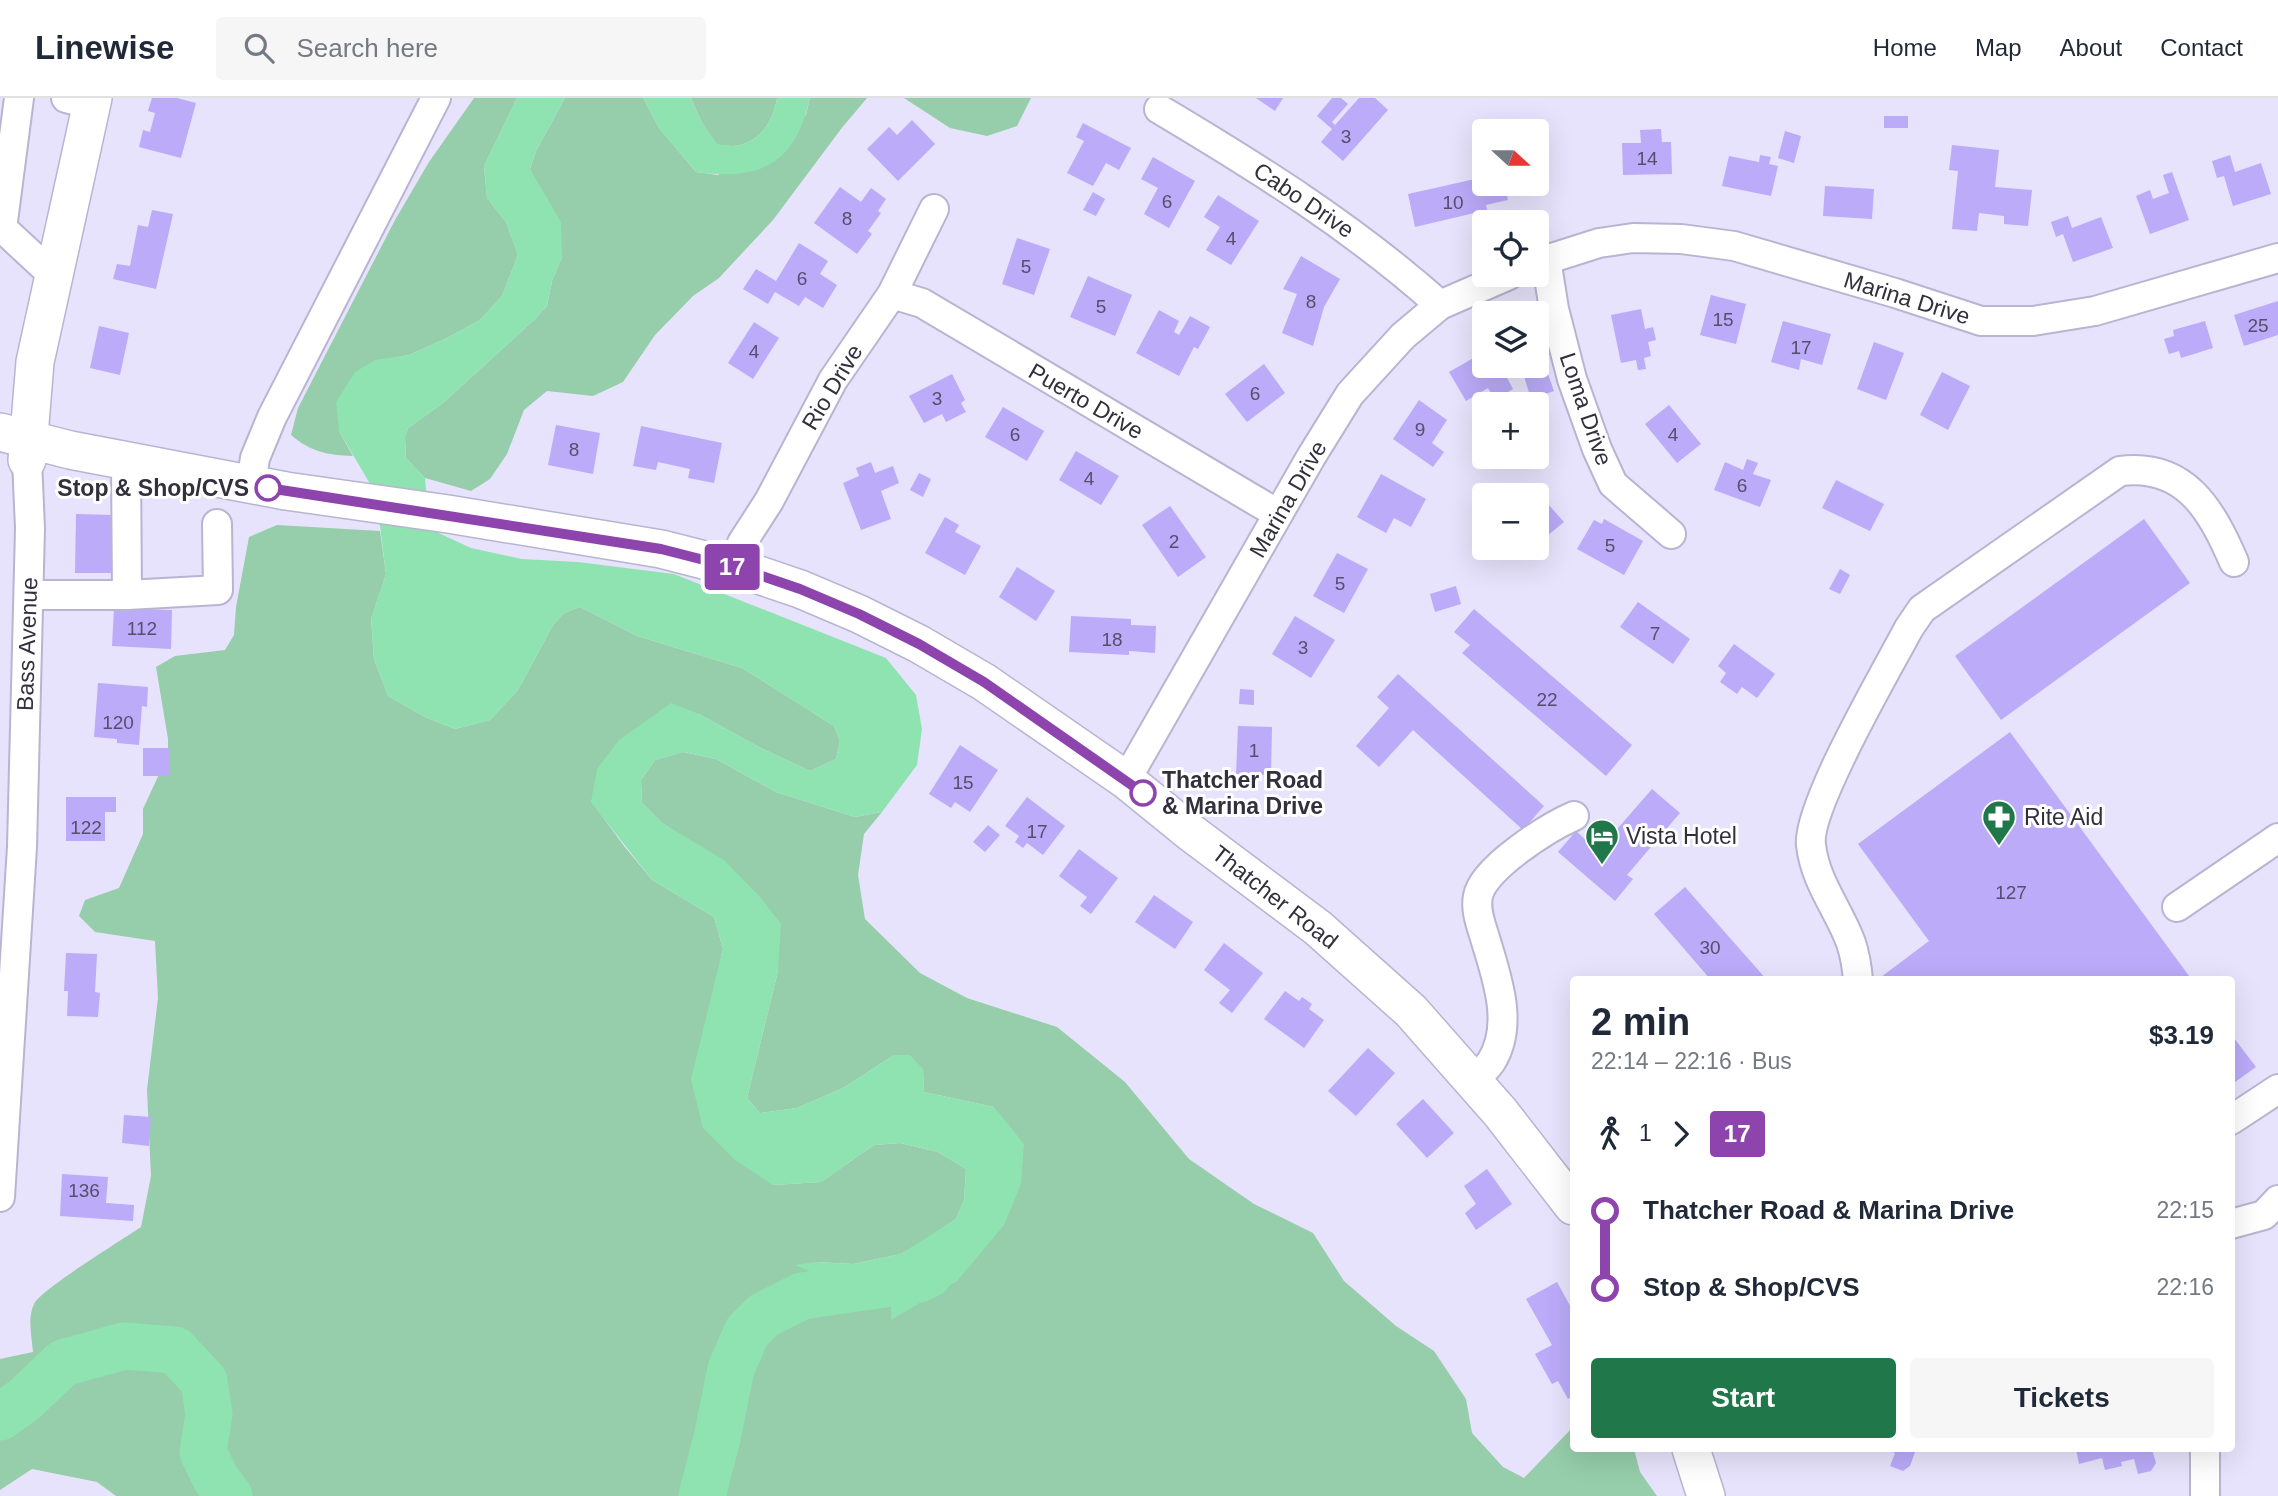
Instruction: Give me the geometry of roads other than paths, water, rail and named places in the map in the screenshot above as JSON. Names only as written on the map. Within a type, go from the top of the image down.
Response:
[{"type":"main road","name":"Bass Avenue","points":[[14,450],[54,276],[84,100]]},
{"type":"main road","name":"Thatcher Road","points":[[14,450],[70,450],[251,484],[661,549],[733,567],[800,589],[859,614],[919,644],[984,682],[1126,779],[1318,928],[1411,1010],[1500,1112],[1570,1202]]},
{"type":"main road","points":[[1691,1452],[1706,1496]]},
{"type":"street","points":[[19,98],[1,227],[54,276]]},
{"type":"street","points":[[251,484],[255,458],[272,417],[436,98]]},
{"type":"street","name":"Cabo Drive","points":[[1159,109],[1260,169],[1336,221],[1397,266],[1440,304]]},
{"type":"street","name":"Rio Drive","points":[[733,567],[742,543],[769,501],[833,380],[892,294],[934,209]]},
{"type":"street","name":"Marina Drive","points":[[1549,259],[1599,243],[1633,238],[1681,239],[1734,246],[1981,321],[2033,321],[2095,311],[2278,258]]},
{"type":"street","name":"Marina Drive","points":[[1126,779],[1350,394],[1402,336],[1440,304],[1480,287]]},
{"type":"street","name":"Loma Drive","points":[[1548,287],[1572,379],[1597,449],[1613,484],[1671,534]]},
{"type":"street","name":"Puerto Drive","points":[[892,294],[922,303],[1278,514]]},
{"type":"street","name":"Bass Avenue","points":[[0,1197],[11,847],[29,595],[30,528],[14,450]]},
{"type":"street","points":[[126,461],[127,595]]},
{"type":"street","points":[[1857,976],[1852,946],[1819,880],[1810,844],[1812,825],[1843,754],[1909,628],[1922,609],[2119,471],[2140,469],[2163,474],[2181,483],[2193,493],[2212,520],[2234,562]]},
{"type":"street","points":[[29,595],[127,595],[218,590],[217,524]]},
{"type":"street","points":[[1473,1081],[1490,1063],[1498,1047],[1503,1022],[1499,984],[1478,915],[1477,897],[1482,884],[1500,863],[1574,816]]},
{"type":"street","points":[[2177,907],[2278,838]]},
{"type":"street","points":[[2235,1117],[2278,1089]]},
{"type":"street","points":[[2235,1223],[2264,1215],[2278,1200]]},
{"type":"street","points":[[2205,1452],[2205,1496]]},
{"type":"waterway","points":[[702,1496],[731,1369],[747,1332],[764,1315],[802,1296],[919,1279],[929,1274]]},
{"type":"waterway","points":[[0,1417],[24,1400],[63,1363],[124,1346],[175,1350],[204,1381],[209,1414],[203,1452],[216,1479],[229,1496]]},
{"type":"place","name":"Stop & Shop/CVS","points":[[268,488]]},
{"type":"place","name":"Thatcher Road & Marina Drive","points":[[1143,793]]},
{"type":"place","name":"Rite Aid","points":[[1999,847]]},
{"type":"place","name":"Vista Hotel","points":[[1602,866]]}]
